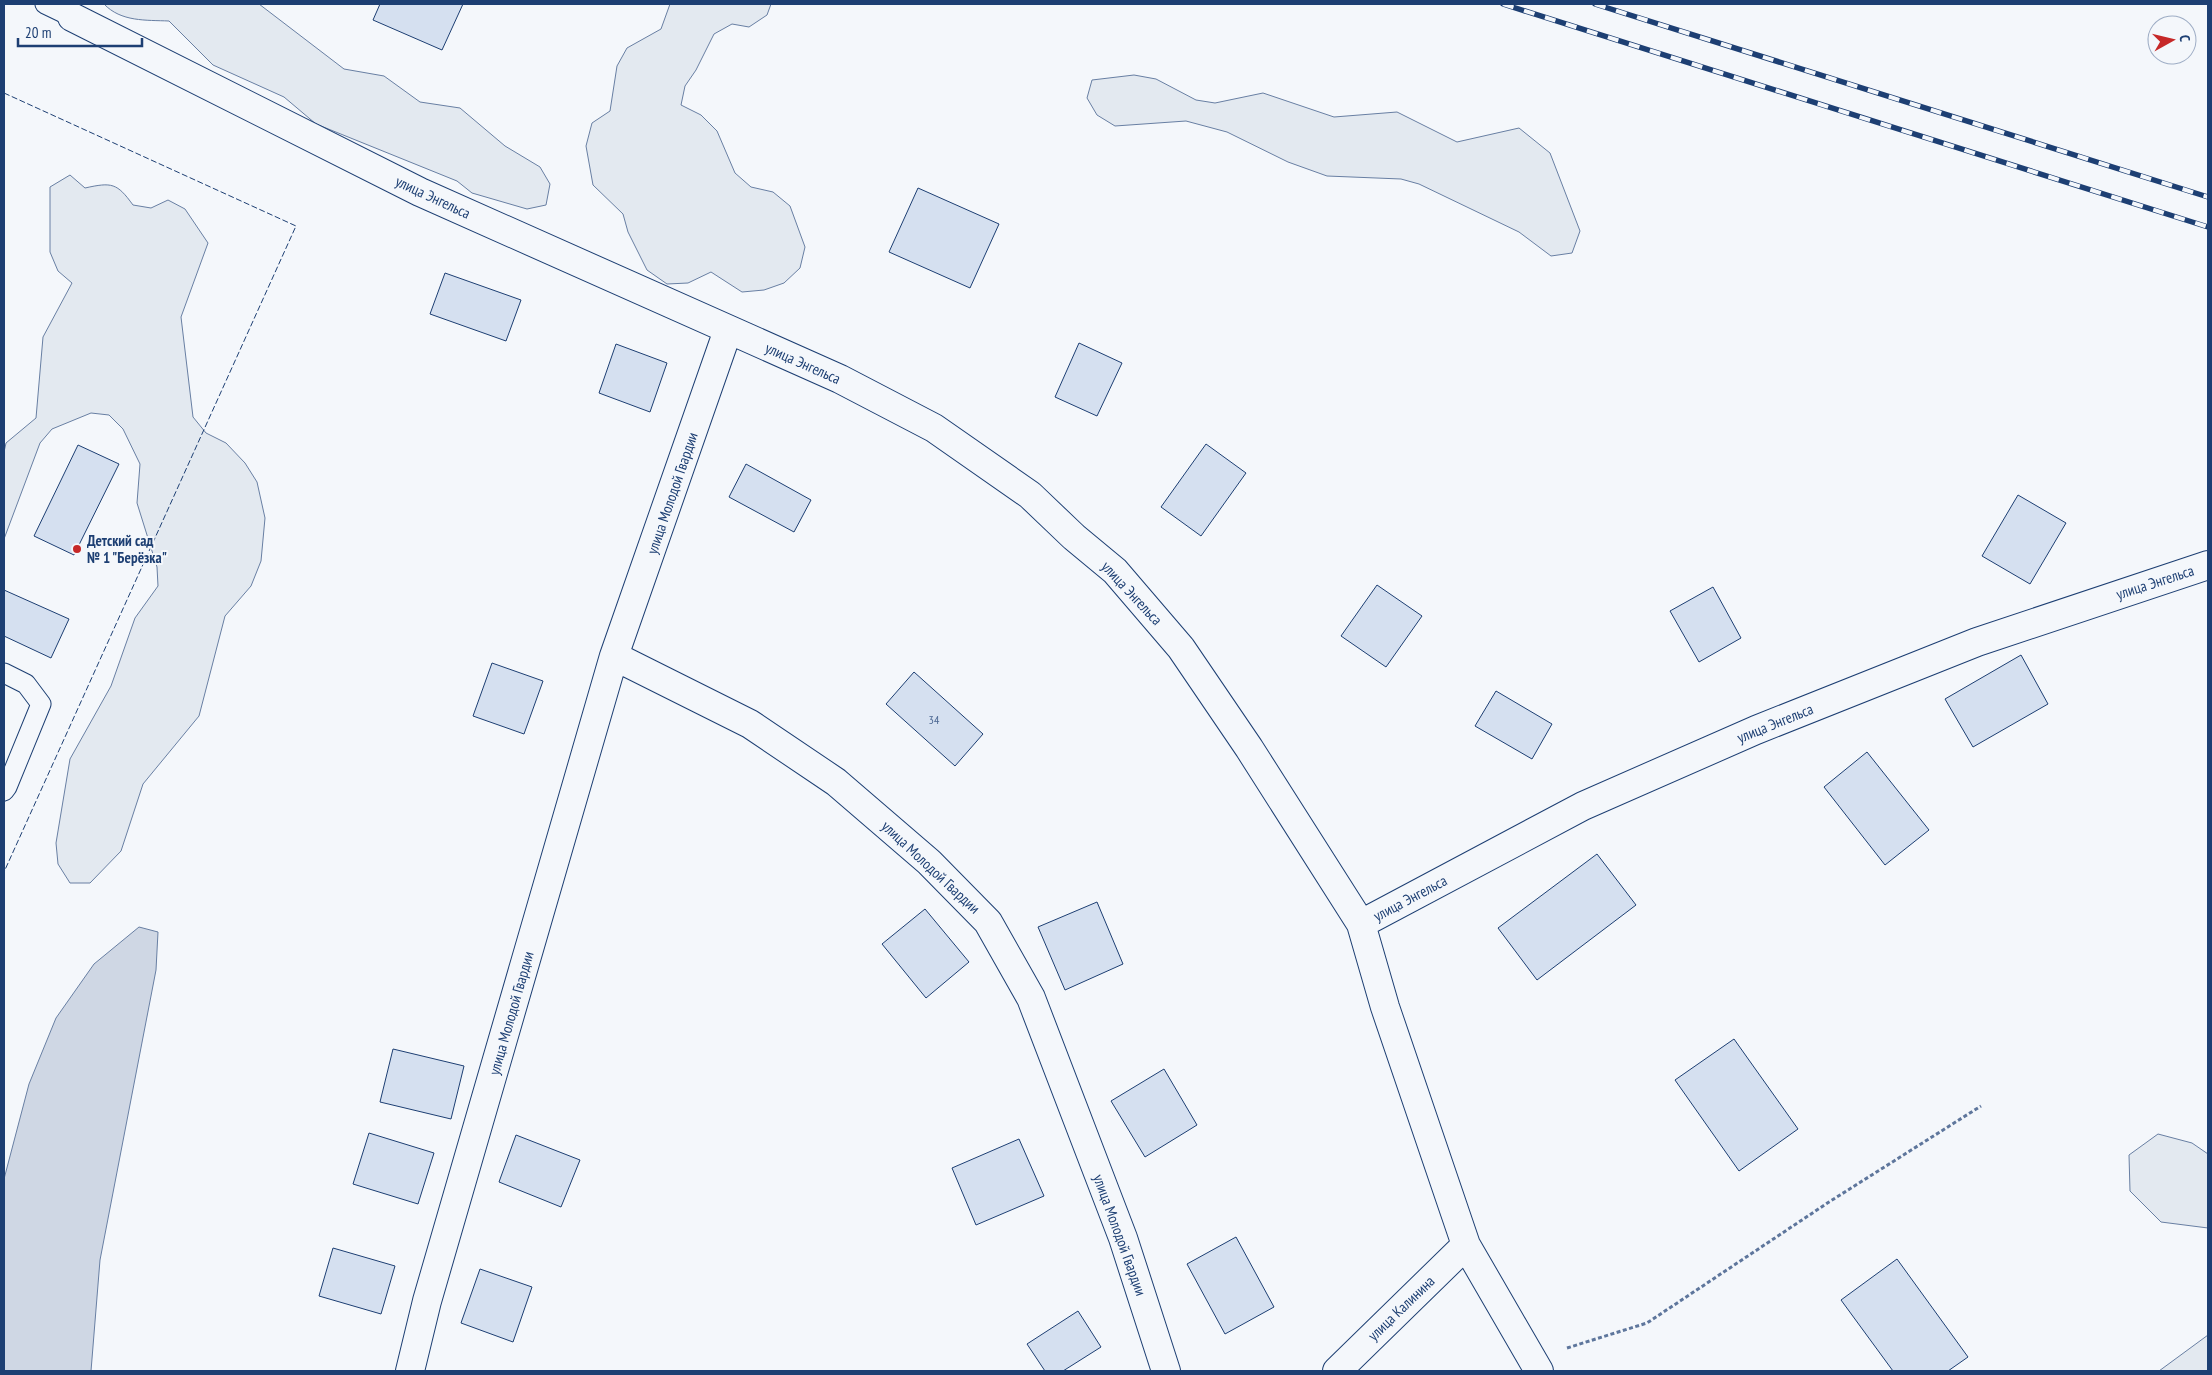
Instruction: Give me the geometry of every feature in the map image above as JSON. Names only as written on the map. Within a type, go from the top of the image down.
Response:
[{"type":"street","name":"улица Энгельса","points":[[72,16],[420,192],[840,379],[934,428],[1030,495],[1074,537],[1115,571],[1181,648],[1249,748],[1361,924],[1385,1008],[1466,1245],[1536,1365]]},
{"type":"street","name":"улица Молодой Гвардии","points":[[410,1371],[427,1301],[614,656],[728,330]]},
{"type":"street","name":"улица Энгельса","points":[[1361,924],[1583,806],[1756,730],[1976,642],[2208,565]]},
{"type":"street","name":"улица Молодой Гвардии","points":[[614,656],[750,724],[836,782],[929,862],[988,922],[1031,998],[1123,1238],[1166,1371]]},
{"type":"street","name":"улица Калинина","points":[[1337,1371],[1466,1245]]},
{"type":"lane","points":[[45,4],[72,16]]},
{"type":"lane","points":[[4,673],[26,684],[41,704],[8,787],[4,791]]},
{"type":"path","points":[[1536,1365],[1647,1323],[1829,1202],[1981,1106]]},
{"type":"shaded area","points":[[104,4],[259,4],[344,69],[384,76],[420,102],[460,108],[505,146],[540,167],[550,184],[546,205],[527,209],[472,193],[457,181],[316,124],[284,97],[213,65],[169,21],[126,17],[111,10]]},
{"type":"shaded area","points":[[670,4],[771,4],[767,15],[749,27],[732,24],[714,34],[696,70],[685,86],[681,105],[701,115],[717,131],[735,173],[751,187],[773,192],[790,206],[805,247],[800,268],[784,283],[764,290],[742,292],[711,272],[688,283],[667,284],[647,270],[628,232],[623,214],[593,185],[586,146],[592,123],[610,111],[617,66],[627,48],[661,29]]},
{"type":"shaded area","points":[[1134,75],[1156,79],[1196,100],[1215,103],[1263,93],[1334,117],[1397,112],[1457,142],[1519,128],[1550,153],[1580,231],[1572,253],[1551,256],[1519,232],[1419,184],[1401,179],[1327,176],[1288,162],[1227,132],[1186,121],[1115,126],[1097,115],[1087,98],[1092,80]]},
{"type":"shaded area","points":[[70,175],[85,188],[108,185],[118,188],[133,205],[151,208],[168,200],[185,209],[208,243],[181,317],[193,417],[206,433],[226,443],[245,463],[257,482],[265,518],[261,561],[251,586],[225,616],[199,716],[143,784],[121,851],[90,883],[70,883],[58,864],[56,843],[70,759],[111,686],[135,618],[158,586],[157,567],[137,503],[140,464],[123,429],[109,415],[91,413],[52,429],[40,443],[4,539],[4,452],[6,443],[36,418],[43,337],[72,283],[58,271],[50,252],[50,187]]},
{"type":"shaded area","points":[[139,927],[158,932],[156,970],[100,1260],[91,1371],[4,1371],[4,1179],[29,1084],[56,1018],[94,964]]},
{"type":"shaded area","points":[[2158,1134],[2192,1143],[2208,1154],[2208,1228],[2161,1222],[2130,1191],[2129,1155]]},
{"type":"shaded area","points":[[2208,1335],[2208,1371],[2159,1371]]},
{"type":"building","points":[[380,4],[463,4],[442,50],[373,20]]},
{"type":"building","points":[[918,188],[999,224],[970,288],[889,252]]},
{"type":"building","points":[[445,273],[521,300],[506,341],[430,314]]},
{"type":"building","points":[[1079,343],[1122,363],[1097,416],[1055,397]]},
{"type":"building","points":[[616,344],[667,363],[650,412],[599,393]]},
{"type":"building","points":[[1206,444],[1246,473],[1201,536],[1161,507]]},
{"type":"building","points":[[78,445],[119,464],[74,555],[34,536]]},
{"type":"building","points":[[746,464],[811,500],[794,532],[729,497]]},
{"type":"building","points":[[2018,495],[2066,523],[2030,584],[1982,556]]},
{"type":"building","points":[[1377,585],[1422,616],[1386,667],[1341,636]]},
{"type":"building","points":[[1713,587],[1741,638],[1699,662],[1670,611]]},
{"type":"building","points":[[4,590],[69,619],[51,658],[4,636]]},
{"type":"building","points":[[2021,655],[2048,704],[1973,747],[1945,699]]},
{"type":"building","points":[[492,663],[543,681],[524,734],[473,716]]},
{"type":"building","points":[[914,672],[983,734],[955,766],[886,704]]},
{"type":"building","points":[[1496,691],[1552,724],[1532,759],[1475,726]]},
{"type":"building","points":[[1867,752],[1929,830],[1885,865],[1824,787]]},
{"type":"building","points":[[1597,854],[1636,905],[1537,980],[1498,928]]},
{"type":"building","points":[[1097,902],[1123,964],[1065,990],[1038,927]]},
{"type":"building","points":[[925,909],[969,962],[926,998],[882,944]]},
{"type":"building","points":[[1734,1039],[1798,1129],[1739,1171],[1675,1080]]},
{"type":"building","points":[[393,1049],[464,1066],[451,1119],[380,1102]]},
{"type":"building","points":[[1164,1069],[1197,1125],[1145,1157],[1111,1101]]},
{"type":"building","points":[[369,1133],[434,1153],[418,1204],[353,1184]]},
{"type":"building","points":[[516,1135],[580,1160],[561,1207],[499,1182]]},
{"type":"building","points":[[1019,1139],[1044,1196],[976,1225],[952,1168]]},
{"type":"building","points":[[1236,1237],[1274,1307],[1225,1334],[1187,1264]]},
{"type":"building","points":[[333,1248],[395,1266],[381,1314],[319,1296]]},
{"type":"building","points":[[1897,1259],[1968,1357],[1948,1371],[1893,1371],[1841,1300]]},
{"type":"building","points":[[480,1269],[532,1287],[513,1342],[461,1323]]},
{"type":"building","points":[[1078,1311],[1101,1347],[1063,1371],[1045,1371],[1027,1344]]},
{"type":"railway","points":[[1503,4],[2208,227]]},
{"type":"railway","points":[[1595,4],[2208,197]]},
{"type":"fence","points":[[4,93],[296,226],[4,872]]},
{"type":"place","name":"Детский сад № 1 \"Берёзка\"","points":[[77,549]]}]
